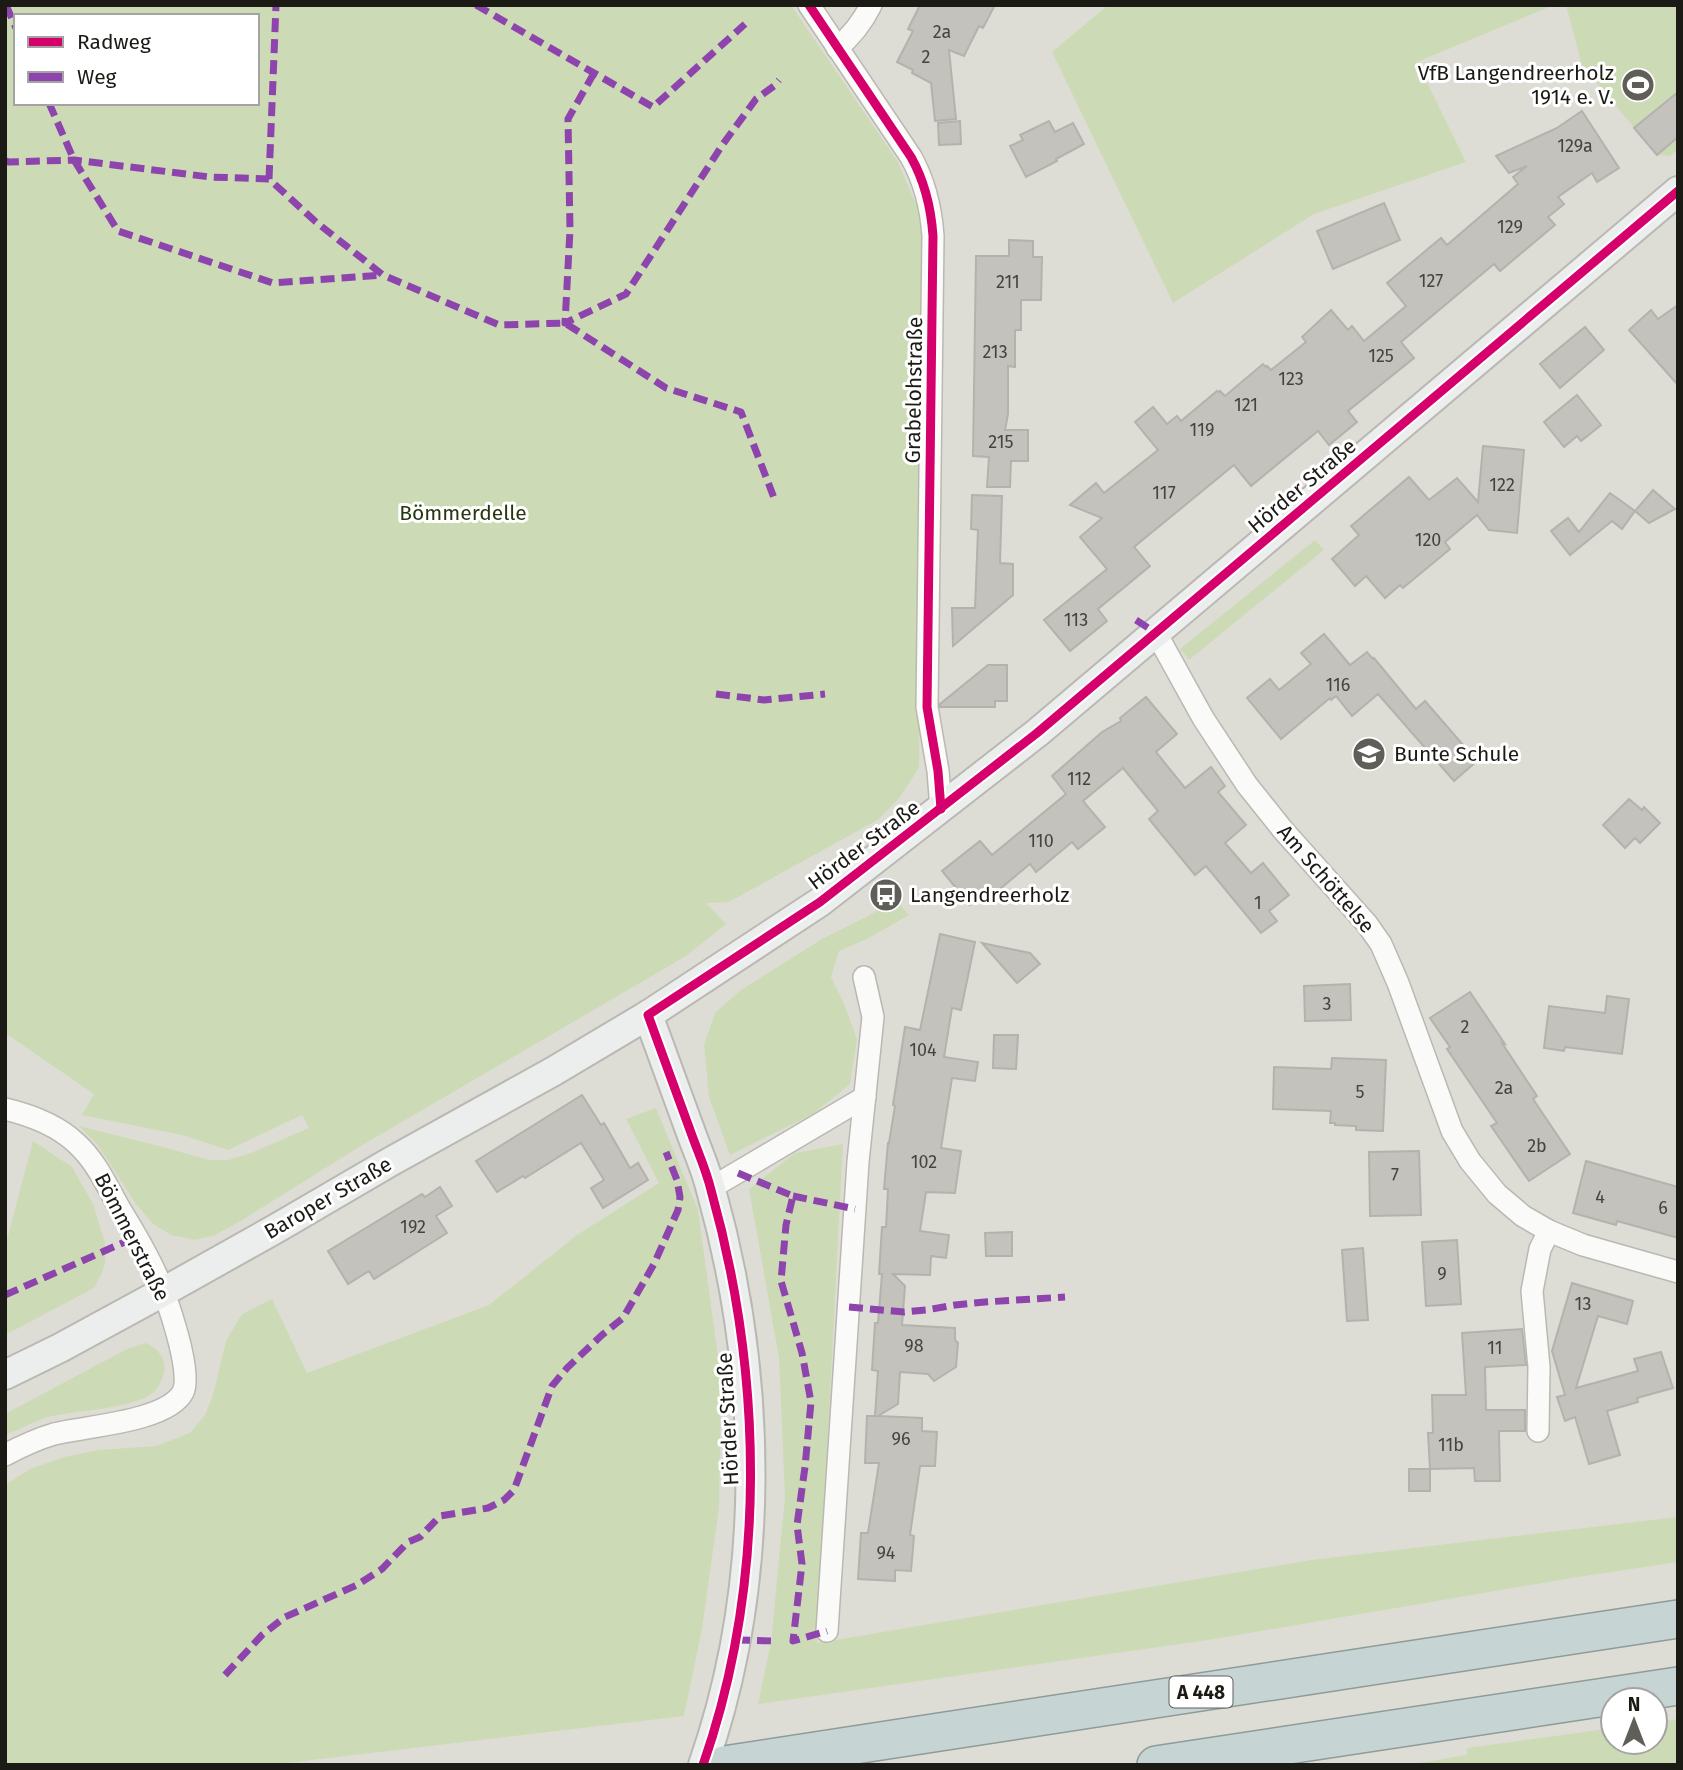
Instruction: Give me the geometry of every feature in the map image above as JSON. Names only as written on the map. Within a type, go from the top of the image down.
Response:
[{"type":"highway","name":"A 448","points":[[724,1765],[1678,1619]]},
{"type":"highway","points":[[1156,1765],[1678,1686]]},
{"type":"main road","name":"Hörder Straße","points":[[703,1765],[717,1724],[736,1640],[747,1550],[751,1474],[749,1405],[730,1267],[711,1188],[648,1015],[820,902],[1037,733],[1678,191]]},
{"type":"main road","name":"Baroper Straße","points":[[5,1375],[163,1292],[648,1015]]},
{"type":"street","name":"Grabelohstraße","points":[[809,5],[911,157],[923,183],[932,217],[927,707],[938,771],[941,809]]},
{"type":"street","points":[[837,48],[850,38],[871,5]]},
{"type":"street","name":"Am Schöttelse","points":[[1156,633],[1203,718],[1247,785],[1381,944],[1452,1131],[1470,1161],[1497,1194],[1522,1216],[1549,1231],[1583,1245],[1678,1272]]},
{"type":"street","points":[[827,1631],[856,1186],[873,1017],[864,977]]},
{"type":"street","points":[[711,1188],[865,1097]]},
{"type":"street","name":"Bömmerstraße","points":[[5,1109],[29,1115],[56,1129],[76,1142],[92,1160],[149,1261],[163,1292],[185,1374],[183,1392],[160,1411],[138,1418],[54,1434],[5,1455]]},
{"type":"street","points":[[1538,1431],[1539,1367],[1532,1291],[1540,1250],[1549,1231]]},
{"type":"green space","name":"Bömmerdelle","points":[[5,5],[791,5],[898,162],[917,207],[926,266],[919,768],[900,797],[879,819],[729,902],[706,903],[726,924],[686,956],[359,1147],[215,1235],[195,1240],[171,1235],[153,1224],[136,1204],[97,1144],[79,1126],[209,1160],[228,1160],[309,1128],[302,1115],[228,1150],[182,1135],[82,1115],[94,1094],[5,1033]]},
{"type":"green space","points":[[1108,5],[1554,5],[1417,62],[1466,162],[1314,214],[1173,303],[1052,52]]},
{"type":"green space","name":"VfB Langendreerholz 1914 e. V.","points":[[1566,5],[1678,5],[1678,149],[1670,156],[1657,155],[1582,65]]},
{"type":"green space","points":[[1315,540],[1324,550],[1189,660],[1180,649]]},
{"type":"green space","points":[[896,900],[909,915],[867,939],[839,951],[831,977],[857,1039],[850,1084],[813,1114],[730,1155],[709,1097],[704,1045],[715,1013],[741,990],[822,939]]},
{"type":"green space","points":[[656,1108],[698,1210],[721,1378],[719,1507],[702,1629],[684,1716],[270,1765],[5,1765],[5,1485],[30,1469],[64,1457],[99,1450],[156,1446],[190,1433],[205,1415],[213,1395],[226,1341],[242,1314],[272,1299],[307,1373],[489,1305],[577,1235],[659,1183],[626,1119]]},
{"type":"green space","points":[[33,1141],[72,1167],[93,1204],[105,1243],[105,1263],[94,1288],[5,1335],[5,1247]]},
{"type":"green space","points":[[843,1144],[817,1643],[1311,1560],[1678,1517],[1678,1562],[1208,1640],[758,1704],[771,1642],[785,1497],[779,1358],[749,1189],[795,1153]]},
{"type":"green space","points":[[146,1343],[160,1354],[165,1367],[158,1387],[146,1397],[119,1406],[56,1415],[5,1435],[5,1414],[127,1349]]},
{"type":"green space","points":[[1678,1719],[1678,1765],[1407,1765],[1467,1755],[1467,1748],[1599,1730],[1599,1756],[1669,1756],[1669,1720]]},
{"type":"building","points":[[920,5],[995,5],[983,28],[979,26],[964,56],[949,50],[956,119],[935,121],[931,83],[897,62],[913,31],[908,29]]},
{"type":"building","points":[[1678,92],[1678,137],[1657,155],[1634,128]]},
{"type":"building","points":[[1582,111],[1619,168],[1597,182],[1592,173],[1558,197],[1564,204],[1548,217],[1555,225],[1500,271],[1494,264],[1401,342],[1414,358],[1348,411],[1357,422],[1329,445],[1318,431],[1251,486],[1234,465],[1134,547],[1150,566],[1098,609],[1107,621],[1070,651],[1044,620],[1107,569],[1080,537],[1102,518],[1070,505],[1096,483],[1104,493],[1158,450],[1135,422],[1153,407],[1167,424],[1177,416],[1181,421],[1217,391],[1225,396],[1263,364],[1271,370],[1306,342],[1302,337],[1331,310],[1348,330],[1352,326],[1364,341],[1406,306],[1387,283],[1441,238],[1447,245],[1518,184],[1513,177],[1527,166],[1509,173],[1496,156],[1557,128]]},
{"type":"building","points":[[960,121],[961,144],[939,145],[938,123]]},
{"type":"building","points":[[1049,121],[1055,132],[1073,123],[1084,144],[1026,177],[1010,146],[1023,140],[1020,135]]},
{"type":"building","points":[[1384,203],[1400,240],[1333,269],[1317,231]]},
{"type":"building","points":[[1009,240],[1033,241],[1033,257],[1042,257],[1041,300],[1021,300],[1021,330],[1015,330],[1015,367],[1008,366],[1008,414],[1005,430],[1028,430],[1028,461],[1011,461],[1010,487],[987,487],[989,457],[973,456],[976,256],[1009,256]]},
{"type":"building","points":[[1678,305],[1678,385],[1629,330],[1651,310],[1658,319]]},
{"type":"building","points":[[1585,327],[1604,350],[1560,388],[1540,364]]},
{"type":"building","points":[[1577,395],[1601,425],[1581,441],[1577,436],[1564,447],[1544,422]]},
{"type":"building","points":[[1483,446],[1524,450],[1517,533],[1489,530],[1477,515],[1445,542],[1450,549],[1403,588],[1400,585],[1385,598],[1366,576],[1355,586],[1332,559],[1359,535],[1351,526],[1409,477],[1429,500],[1457,478],[1478,502]]},
{"type":"building","points":[[1653,490],[1675,509],[1649,523],[1635,511]]},
{"type":"building","points":[[1610,493],[1635,511],[1622,529],[1612,521],[1570,555],[1551,531],[1568,518],[1579,532]]},
{"type":"building","points":[[972,495],[1002,496],[1000,563],[1013,564],[1013,595],[953,646],[952,608],[975,608],[978,530],[971,529]]},
{"type":"building","points":[[1324,634],[1350,665],[1367,652],[1416,709],[1425,701],[1477,761],[1454,781],[1378,694],[1352,716],[1336,696],[1331,700],[1330,698],[1281,739],[1247,698],[1270,679],[1279,690],[1311,664],[1301,653]]},
{"type":"building","points":[[988,665],[1007,665],[1007,701],[995,701],[995,707],[940,707],[940,704]]},
{"type":"building","points":[[1146,697],[1177,734],[1156,752],[1185,788],[1211,767],[1225,786],[1218,792],[1246,825],[1225,843],[1251,873],[1263,863],[1289,895],[1269,911],[1277,921],[1261,933],[1206,866],[1195,875],[1149,819],[1158,811],[1123,768],[1083,801],[1105,827],[1078,849],[1072,842],[1036,872],[1030,864],[990,897],[986,892],[970,905],[942,871],[980,841],[992,855],[1066,794],[1052,776],[1102,732],[1121,721],[1120,718]]},
{"type":"building","points":[[1629,799],[1642,810],[1644,807],[1660,823],[1640,843],[1635,838],[1625,848],[1603,825]]},
{"type":"building","points":[[940,934],[975,942],[961,1010],[952,1008],[944,1057],[978,1062],[975,1081],[952,1078],[941,1148],[961,1151],[955,1193],[926,1192],[920,1231],[949,1235],[946,1258],[931,1256],[930,1275],[893,1274],[905,1286],[902,1325],[955,1328],[955,1340],[958,1343],[956,1367],[934,1381],[928,1374],[900,1372],[898,1404],[878,1416],[922,1418],[922,1431],[937,1432],[935,1466],[920,1466],[910,1535],[914,1536],[911,1571],[895,1570],[895,1581],[858,1579],[861,1533],[868,1533],[879,1463],[865,1463],[867,1416],[875,1416],[878,1371],[872,1370],[882,1274],[879,1274],[882,1227],[886,1227],[888,1189],[884,1189],[888,1143],[905,1027],[920,1030]]},
{"type":"building","points":[[982,943],[1030,953],[1040,964],[1017,983]]},
{"type":"building","points":[[1350,984],[1351,1020],[1305,1021],[1304,986]]},
{"type":"building","points":[[1470,992],[1537,1096],[1533,1099],[1570,1154],[1529,1181],[1491,1126],[1497,1123],[1447,1049],[1450,1047],[1430,1018]]},
{"type":"building","points":[[1607,996],[1629,999],[1622,1054],[1565,1047],[1564,1051],[1544,1048],[1549,1006],[1605,1013]]},
{"type":"building","points":[[994,1035],[1018,1035],[1016,1069],[993,1068]]},
{"type":"building","points":[[1332,1058],[1386,1060],[1383,1131],[1356,1130],[1356,1126],[1335,1125],[1330,1123],[1331,1111],[1273,1109],[1274,1067],[1331,1069]]},
{"type":"building","points":[[582,1095],[601,1125],[604,1123],[630,1168],[638,1163],[648,1180],[603,1208],[591,1188],[604,1180],[581,1143],[497,1192],[476,1161]]},
{"type":"building","points":[[1419,1151],[1421,1215],[1370,1216],[1369,1152]]},
{"type":"building","points":[[1586,1161],[1678,1187],[1678,1238],[1617,1221],[1616,1225],[1573,1213]]},
{"type":"building","points":[[440,1187],[452,1206],[436,1216],[447,1233],[374,1279],[369,1271],[348,1284],[328,1251],[422,1194],[425,1197]]},
{"type":"building","points":[[1012,1232],[1012,1256],[986,1256],[985,1233]]},
{"type":"building","points":[[1457,1240],[1461,1304],[1426,1306],[1422,1242]]},
{"type":"building","points":[[1363,1248],[1368,1320],[1347,1321],[1342,1250]]},
{"type":"building","points":[[1572,1283],[1633,1301],[1627,1324],[1598,1316],[1576,1388],[1638,1371],[1634,1359],[1661,1352],[1673,1388],[1637,1398],[1638,1402],[1607,1411],[1620,1455],[1589,1464],[1575,1417],[1565,1421],[1557,1397],[1565,1395],[1552,1351]]},
{"type":"building","points":[[1522,1329],[1526,1365],[1485,1367],[1486,1410],[1525,1410],[1525,1431],[1499,1431],[1500,1481],[1475,1481],[1474,1468],[1430,1469],[1428,1433],[1433,1433],[1432,1395],[1466,1395],[1462,1333]]},
{"type":"building","points":[[1409,1469],[1430,1469],[1430,1491],[1409,1491]]},
{"type":"marked path","points":[[6,5],[14,23]]},
{"type":"marked path","points":[[269,179],[276,5]]},
{"type":"marked path","points":[[476,5],[653,107],[745,24]]},
{"type":"marked path","points":[[594,73],[568,119],[570,230],[565,323],[626,294],[723,144],[756,99],[779,80]]},
{"type":"marked path","points":[[50,105],[74,160],[118,231],[273,283],[383,275]]},
{"type":"marked path","points":[[5,161],[74,160],[210,177],[269,179],[316,222],[383,275],[499,325],[565,323],[666,388],[741,412],[776,503]]},
{"type":"marked path","points":[[1136,620],[1156,633]]},
{"type":"marked path","points":[[716,694],[764,700],[825,694]]},
{"type":"marked path","points":[[225,1675],[262,1635],[285,1617],[357,1585],[382,1569],[408,1542],[420,1537],[440,1516],[488,1508],[504,1500],[514,1490],[552,1386],[567,1368],[623,1318],[654,1264],[678,1210],[680,1197],[677,1180],[666,1152]]},
{"type":"marked path","points":[[738,1173],[793,1196],[786,1225],[781,1281],[802,1353],[811,1402],[797,1525],[802,1564],[793,1641],[827,1631]]},
{"type":"marked path","points":[[793,1196],[855,1209]]},
{"type":"marked path","points":[[5,1295],[136,1237]]},
{"type":"marked path","points":[[849,1307],[904,1312],[985,1302],[1065,1297]]},
{"type":"marked path","points":[[736,1640],[776,1641]]},
{"type":"cycle path","points":[[809,5],[911,157],[924,185],[931,215],[933,236],[927,707],[938,771],[941,809]]},
{"type":"cycle path","points":[[703,1765],[724,1695],[739,1624],[747,1551],[750,1478],[748,1405],[741,1332],[728,1260],[711,1190],[648,1015],[820,902],[1037,733],[1678,191]]},
{"type":"place","name":"VfB Langendreerholz 1914 e. V.","points":[[1638,85]]},
{"type":"place","name":"Bunte Schule","points":[[1369,754]]},
{"type":"place","name":"Langendreerholz","points":[[886,895]]}]
